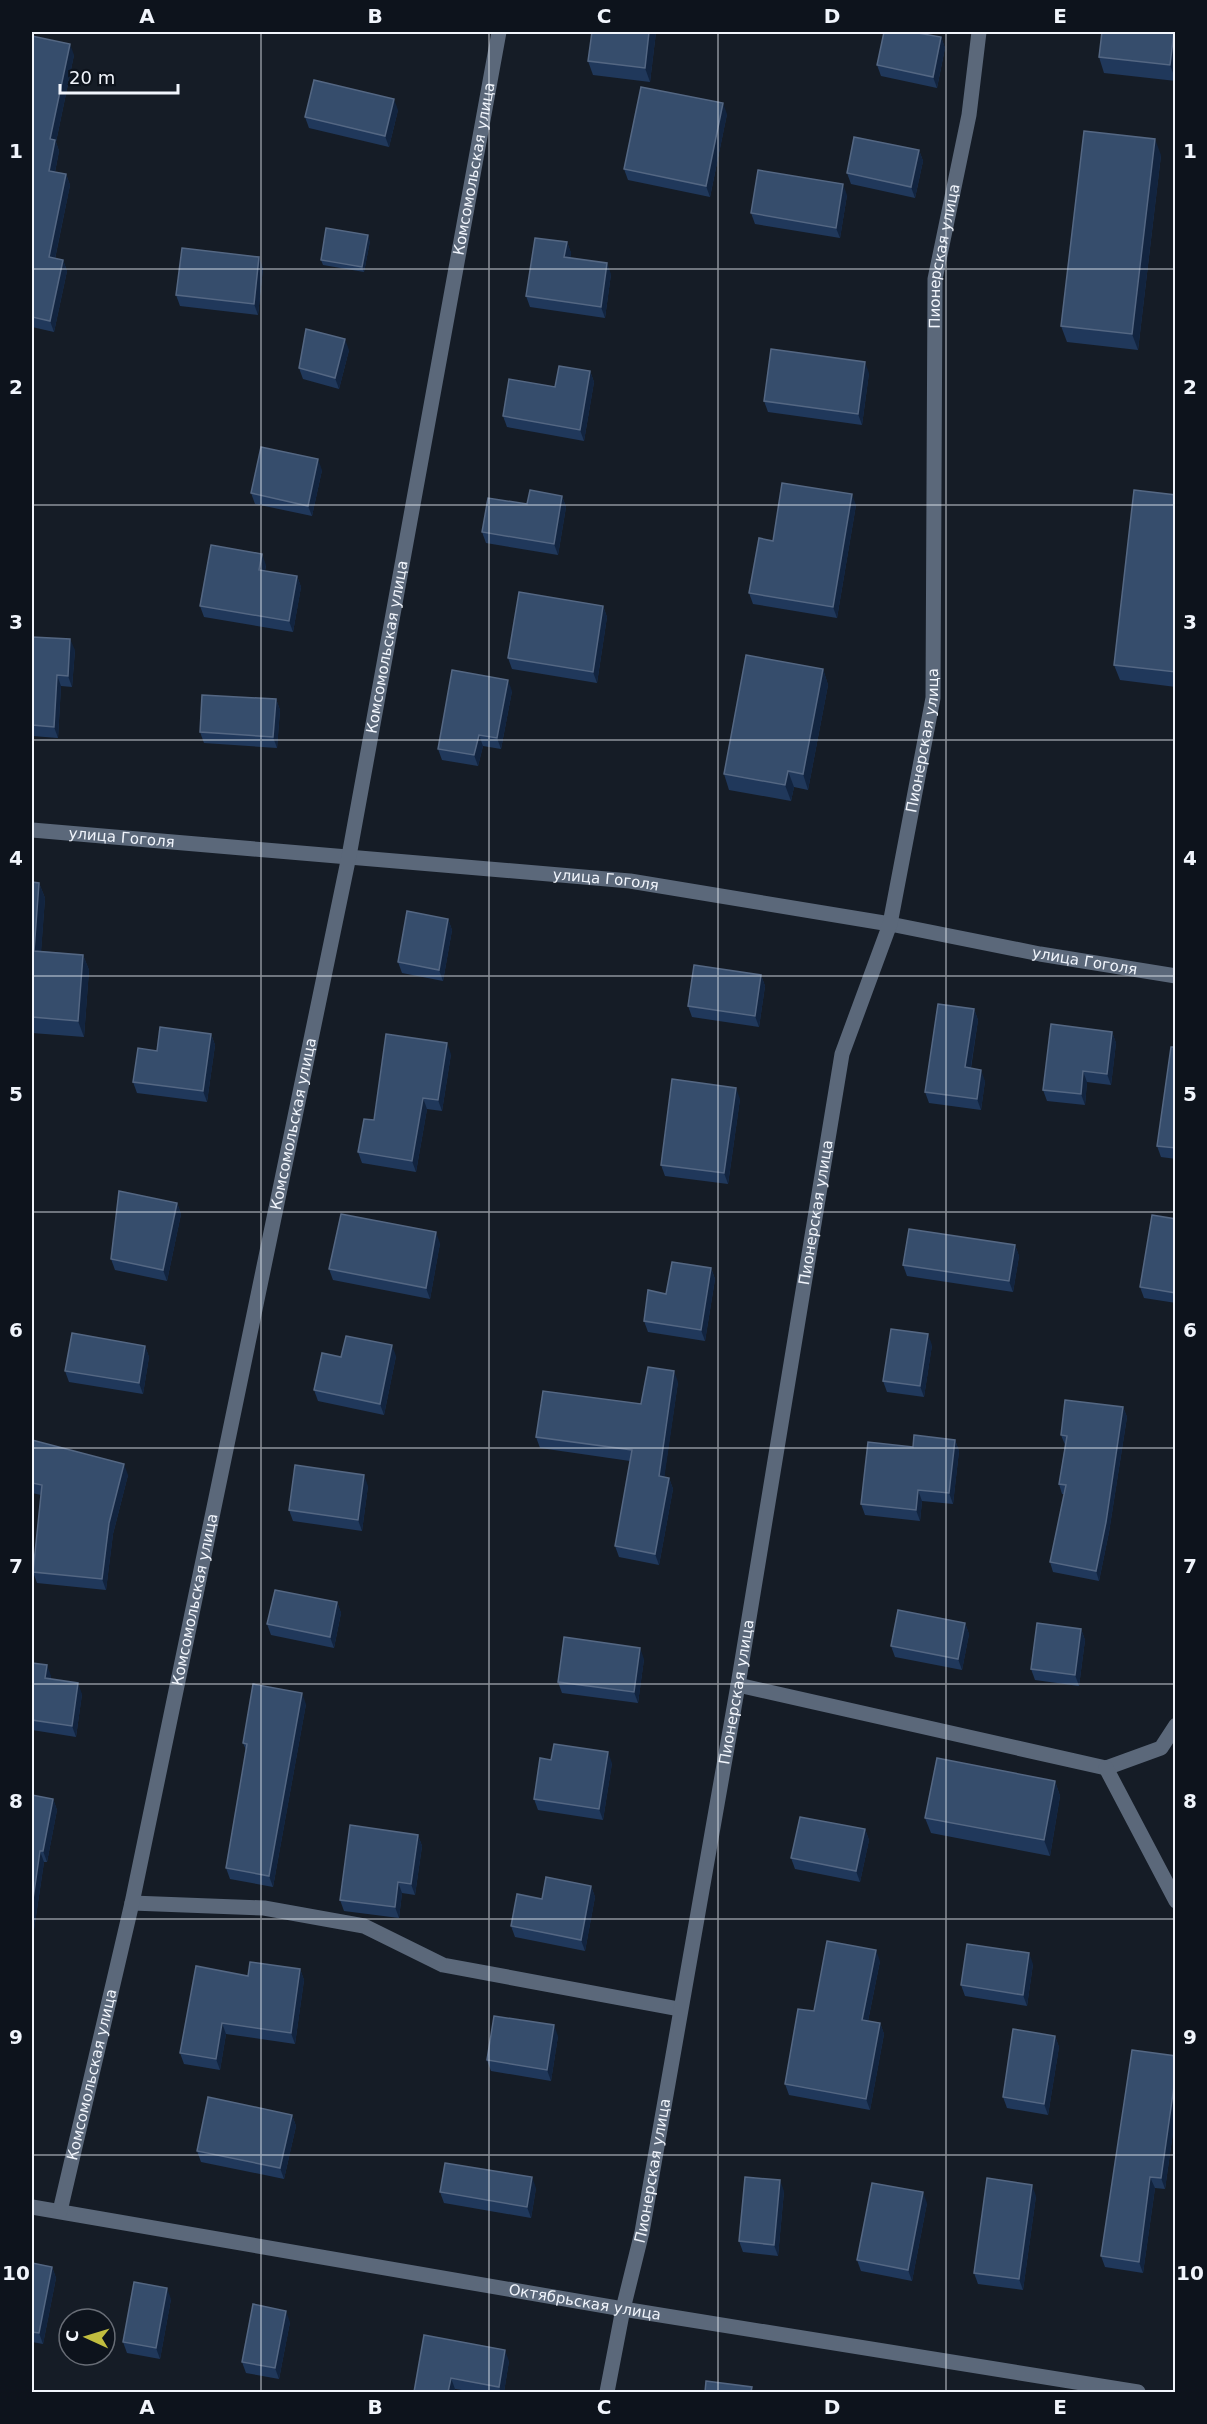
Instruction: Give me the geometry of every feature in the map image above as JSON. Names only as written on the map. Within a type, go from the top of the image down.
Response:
[{"type":"street","name":"Комсомольская улица","points":[[60,2211],[132,1903],[349,856],[499,32]]},
{"type":"street","name":"Пионерская улица","points":[[607,2392],[623,2309],[642,2232],[679,2009],[738,1685],[842,1054],[890,924],[933,699],[935,279],[969,115],[979,32]]},
{"type":"street","name":"улица Гоголя","points":[[32,830],[630,881],[890,924],[1040,954],[1176,976]]},
{"type":"street","points":[[738,1685],[1106,1768],[1161,1748],[1176,1725]]},
{"type":"street","points":[[1106,1768],[1176,1901]]},
{"type":"street","points":[[132,1903],[264,1908],[364,1926],[443,1965],[679,2009]]},
{"type":"street","name":"Октябрьская улица","points":[[32,2207],[623,2309],[1138,2392]]},
{"type":"building","points":[[592,32],[649,32],[645,68],[588,61]]},
{"type":"building","points":[[884,32],[912,32],[941,37],[933,77],[877,65]]},
{"type":"building","points":[[1102,32],[1174,32],[1170,65],[1099,57]]},
{"type":"building","points":[[32,36],[70,44],[50,139],[55,140],[49,171],[66,174],[49,257],[63,260],[50,321],[32,317]]},
{"type":"building","points":[[314,80],[394,99],[385,136],[305,117]]},
{"type":"building","points":[[641,87],[723,103],[706,186],[624,169]]},
{"type":"building","points":[[1084,131],[1155,139],[1132,334],[1061,326]]},
{"type":"building","points":[[854,137],[919,150],[911,187],[847,173]]},
{"type":"building","points":[[758,170],[843,184],[836,228],[751,213]]},
{"type":"building","points":[[326,228],[368,235],[362,267],[321,260]]},
{"type":"building","points":[[535,238],[567,242],[564,257],[607,263],[601,307],[526,296]]},
{"type":"building","points":[[182,248],[259,257],[254,304],[176,295]]},
{"type":"building","points":[[306,329],[345,339],[335,378],[299,368]]},
{"type":"building","points":[[771,349],[865,362],[858,414],[764,401]]},
{"type":"building","points":[[559,366],[590,371],[580,430],[503,416],[509,379],[555,387]]},
{"type":"building","points":[[261,447],[318,459],[308,506],[251,493]]},
{"type":"building","points":[[782,483],[852,494],[833,607],[749,593],[759,538],[773,541]]},
{"type":"building","points":[[530,490],[562,496],[554,544],[482,532],[488,498],[527,504]]},
{"type":"building","points":[[1134,490],[1176,495],[1176,672],[1114,665]]},
{"type":"building","points":[[211,545],[262,554],[259,570],[297,576],[289,621],[200,606]]},
{"type":"building","points":[[519,592],[603,606],[593,672],[508,658]]},
{"type":"building","points":[[32,637],[70,639],[68,676],[57,675],[54,727],[32,725]]},
{"type":"building","points":[[746,655],[823,669],[803,774],[788,771],[785,785],[724,774]]},
{"type":"building","points":[[452,670],[508,680],[497,738],[479,735],[474,755],[438,749]]},
{"type":"building","points":[[202,695],[276,699],[273,737],[200,732]]},
{"type":"building","points":[[32,882],[39,883],[34,951],[83,955],[78,1021],[32,1017]]},
{"type":"building","points":[[407,911],[448,919],[439,970],[398,962]]},
{"type":"building","points":[[694,965],[761,975],[755,1016],[688,1006]]},
{"type":"building","points":[[938,1004],[974,1009],[965,1067],[981,1070],[977,1099],[925,1092]]},
{"type":"building","points":[[1051,1024],[1112,1032],[1107,1074],[1083,1071],[1081,1094],[1043,1090]]},
{"type":"building","points":[[160,1027],[211,1034],[203,1091],[133,1082],[138,1048],[157,1051]]},
{"type":"building","points":[[386,1034],[447,1043],[438,1100],[423,1098],[412,1161],[358,1152],[364,1119],[374,1120]]},
{"type":"building","points":[[1171,1047],[1176,1047],[1176,1148],[1157,1146]]},
{"type":"building","points":[[672,1079],[736,1088],[724,1173],[661,1165]]},
{"type":"building","points":[[119,1191],[177,1203],[163,1270],[111,1259]]},
{"type":"building","points":[[341,1214],[436,1232],[426,1288],[329,1269]]},
{"type":"building","points":[[1152,1215],[1176,1219],[1176,1293],[1140,1287]]},
{"type":"building","points":[[909,1229],[1015,1245],[1009,1281],[903,1265]]},
{"type":"building","points":[[672,1262],[711,1268],[701,1330],[644,1321],[648,1290],[666,1294]]},
{"type":"building","points":[[891,1329],[928,1334],[920,1386],[883,1381]]},
{"type":"building","points":[[72,1333],[145,1346],[139,1383],[65,1371]]},
{"type":"building","points":[[346,1336],[392,1345],[380,1404],[314,1390],[322,1353],[341,1357]]},
{"type":"building","points":[[648,1367],[674,1371],[659,1476],[669,1478],[655,1554],[615,1546],[632,1450],[536,1437],[543,1391],[641,1404]]},
{"type":"building","points":[[1065,1400],[1123,1407],[1106,1522],[1096,1571],[1050,1562],[1066,1485],[1059,1484],[1067,1436],[1061,1435]]},
{"type":"building","points":[[914,1435],[955,1440],[949,1493],[918,1490],[916,1510],[861,1504],[868,1442],[913,1447]]},
{"type":"building","points":[[32,1440],[124,1464],[109,1523],[102,1579],[33,1572],[42,1485],[32,1483]]},
{"type":"building","points":[[295,1465],[364,1475],[358,1520],[289,1510]]},
{"type":"building","points":[[275,1590],[337,1602],[330,1637],[267,1624]]},
{"type":"building","points":[[898,1610],[965,1623],[958,1659],[891,1646]]},
{"type":"building","points":[[1037,1623],[1081,1629],[1075,1675],[1031,1669]]},
{"type":"building","points":[[564,1637],[640,1648],[634,1692],[558,1682]]},
{"type":"building","points":[[32,1663],[47,1665],[45,1678],[78,1683],[72,1726],[32,1720]]},
{"type":"building","points":[[253,1684],[302,1693],[269,1876],[226,1868],[247,1744],[243,1743]]},
{"type":"building","points":[[554,1744],[608,1752],[599,1809],[534,1799],[540,1758],[551,1760]]},
{"type":"building","points":[[937,1758],[1055,1781],[1044,1840],[925,1818]]},
{"type":"building","points":[[32,1795],[53,1799],[43,1851],[40,1851],[32,1906]]},
{"type":"building","points":[[800,1817],[865,1829],[856,1871],[791,1858]]},
{"type":"building","points":[[350,1825],[418,1835],[411,1884],[398,1882],[395,1907],[340,1900]]},
{"type":"building","points":[[546,1877],[591,1886],[581,1940],[511,1926],[517,1894],[542,1899]]},
{"type":"building","points":[[827,1941],[876,1950],[862,2020],[880,2023],[866,2099],[785,2084],[798,2009],[814,2011]]},
{"type":"building","points":[[967,1944],[1029,1953],[1023,1995],[961,1985]]},
{"type":"building","points":[[250,1962],[300,1969],[291,2033],[222,2023],[216,2059],[180,2053],[196,1966],[248,1976]]},
{"type":"building","points":[[494,2016],[554,2025],[547,2070],[487,2060]]},
{"type":"building","points":[[1013,2029],[1055,2036],[1044,2104],[1003,2097]]},
{"type":"building","points":[[1132,2050],[1176,2056],[1176,2072],[1161,2178],[1150,2177],[1139,2262],[1101,2256]]},
{"type":"building","points":[[208,2097],[292,2115],[280,2168],[197,2151]]},
{"type":"building","points":[[445,2163],[532,2177],[527,2207],[440,2192]]},
{"type":"building","points":[[745,2177],[780,2180],[774,2245],[739,2241]]},
{"type":"building","points":[[987,2178],[1032,2185],[1019,2279],[974,2273]]},
{"type":"building","points":[[872,2183],[923,2192],[908,2270],[857,2260]]},
{"type":"building","points":[[32,2263],[52,2267],[39,2333],[32,2332]]},
{"type":"building","points":[[134,2282],[167,2288],[156,2348],[123,2342]]},
{"type":"building","points":[[253,2304],[286,2311],[275,2368],[242,2362]]},
{"type":"building","points":[[424,2335],[505,2350],[499,2387],[451,2378],[448,2392],[414,2392]]},
{"type":"building","points":[[706,2381],[752,2387],[751,2392],[705,2392]]}]
